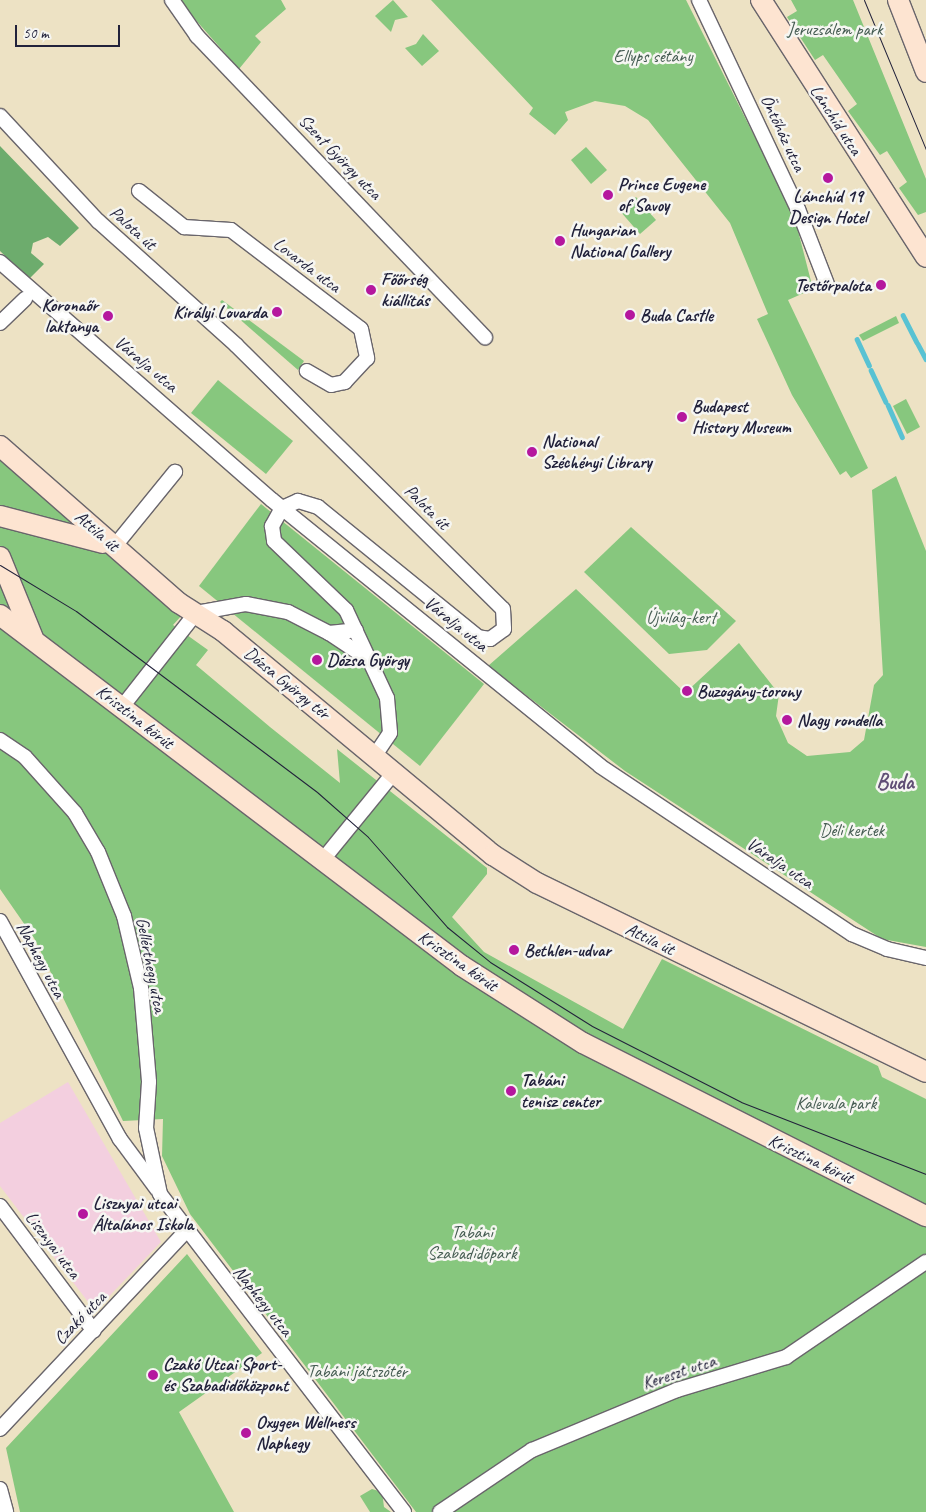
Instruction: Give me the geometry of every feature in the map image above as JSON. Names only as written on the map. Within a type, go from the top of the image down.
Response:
[{"type":"main road","name":"Lánchíd utca","points":[[761,0],[926,256]]},
{"type":"main road","points":[[898,0],[926,72]]},
{"type":"main road","name":"Attila út","points":[[0,446],[114,547],[196,613]]},
{"type":"main road","points":[[0,516],[80,534],[114,547]]},
{"type":"main road","points":[[0,557],[33,638]]},
{"type":"main road","name":"Dózsa György tér","points":[[196,613],[374,757],[392,775]]},
{"type":"main road","name":"Krisztina körút","points":[[0,614],[321,862],[462,966],[583,1043],[926,1216]]},
{"type":"main road","name":"Attila út","points":[[392,775],[493,855],[537,883],[926,1072]]},
{"type":"street","name":"Szent György utca","points":[[172,0],[197,36],[485,337]]},
{"type":"street","name":"Öntőház utca","points":[[700,0],[798,210],[827,284]]},
{"type":"street","name":"Palota út","points":[[0,116],[98,222],[236,345],[496,603],[506,616],[504,629],[490,639],[478,637],[318,507],[298,501],[282,508]]},
{"type":"street","name":"Lovarda utca","points":[[139,191],[184,227],[231,230],[361,329],[367,358],[345,382],[331,385],[307,371]]},
{"type":"street","name":"Váralja utca","points":[[0,262],[282,508],[621,781],[852,934],[887,949],[926,958]]},
{"type":"street","points":[[0,323],[25,299]]},
{"type":"street","points":[[114,547],[175,472]]},
{"type":"street","points":[[282,508],[272,526],[274,541],[334,593],[356,630],[371,661],[391,713],[390,733],[374,757]]},
{"type":"street","points":[[122,707],[196,613],[246,604],[268,606],[328,633],[371,661]]},
{"type":"street","points":[[328,633],[356,630]]},
{"type":"street","name":"Gellérthegy utca","points":[[0,740],[25,757],[75,813],[98,852],[124,916],[141,988],[149,1082],[146,1128],[160,1194],[186,1232]]},
{"type":"street","points":[[321,862],[392,775]]},
{"type":"street","name":"Naphegy utca","points":[[1,928],[120,1139],[160,1194]]},
{"type":"street","name":"Lisznyai utca","points":[[0,1206],[94,1331]]},
{"type":"street","name":"Naphegy utca","points":[[186,1232],[404,1512]]},
{"type":"street","name":"Czakó utca","points":[[0,1429],[186,1232]]},
{"type":"street","name":"Kereszt utca","points":[[440,1512],[532,1450],[677,1390],[786,1357],[926,1262]]},
{"type":"street","points":[[0,1489],[6,1512]]},
{"type":"shaded area","name":"Lisznyai utcai Általános Iskola","points":[[68,1082],[161,1242],[95,1311],[0,1186],[0,1123]]},
{"type":"green space","points":[[178,0],[281,0],[286,9],[255,36],[261,42],[239,69]]},
{"type":"green space","points":[[393,0],[408,17],[395,20],[391,32],[375,16]]},
{"type":"green space","name":"Ellyps sétány","points":[[431,0],[686,0],[794,215],[813,289],[788,300],[868,468],[851,478],[846,471],[840,475],[792,395],[757,319],[768,314],[730,223],[648,120],[625,106],[595,101],[565,112],[568,120],[555,135],[529,114],[533,108]]},
{"type":"green space","name":"Jeruzsálem park","points":[[791,0],[853,0],[926,179],[926,212],[918,215],[899,188],[907,182],[887,151],[880,155],[848,111],[857,104],[823,55],[815,60],[787,17],[797,11]]},
{"type":"green space","points":[[423,34],[439,51],[422,66],[405,48],[416,44]]},
{"type":"green space","points":[[0,146],[79,228],[60,246],[48,237],[33,243],[31,253],[44,264],[29,279],[0,251]]},
{"type":"green space","points":[[586,147],[607,170],[591,184],[571,160]]},
{"type":"green space","points":[[636,197],[656,220],[640,234],[620,211]]},
{"type":"green space","points":[[222,300],[304,361],[298,370],[220,302]]},
{"type":"green space","points":[[896,316],[899,323],[863,341],[859,335]]},
{"type":"green space","points":[[218,380],[293,441],[266,474],[191,413]]},
{"type":"green space","points":[[906,399],[920,427],[907,434],[893,406]]},
{"type":"green space","points":[[0,455],[182,615],[173,625],[208,650],[196,665],[340,783],[337,749],[487,868],[487,874],[452,917],[484,952],[623,1029],[662,959],[878,1066],[882,1077],[926,1099],[926,1512],[416,1512],[190,1214],[162,1156],[163,1119],[123,1121],[34,938],[0,889]]},
{"type":"green space","name":"Déli kertek","points":[[896,476],[926,551],[926,947],[882,939],[625,771],[488,666],[576,589],[685,693],[739,643],[779,694],[776,716],[788,743],[807,756],[850,752],[864,740],[874,685],[883,675],[872,490]]},
{"type":"green space","points":[[261,504],[484,684],[420,766],[199,586]]},
{"type":"green space","name":"Újvilág-kert","points":[[631,527],[736,621],[707,650],[669,654],[584,572]]},
{"type":"green space","name":"Czakó Utcai Sport- és Szabadidőközpont","points":[[187,1254],[262,1353],[179,1412],[234,1512],[20,1512],[6,1448]]},
{"type":"green space","points":[[372,1489],[382,1492],[384,1507],[391,1512],[370,1512],[360,1496]]},
{"type":"waterway","points":[[903,315],[917,342]]},
{"type":"waterway","points":[[857,339],[869,365]]},
{"type":"waterway","points":[[918,344],[926,359]]},
{"type":"waterway","points":[[871,370],[886,402]]},
{"type":"waterway","points":[[888,405],[902,437]]},
{"type":"tram line","points":[[864,0],[926,150]]},
{"type":"tram line","points":[[0,565],[76,611],[317,792],[368,837],[447,927],[490,962],[592,1026],[741,1102],[926,1174]]},
{"type":"place","name":"Lánchíd 19 Design Hotel","points":[[828,178]]},
{"type":"place","name":"Prince Eugene of Savoy","points":[[608,195]]},
{"type":"place","name":"Hungarian National Gallery","points":[[560,241]]},
{"type":"place","name":"Testőrpalota","points":[[881,285]]},
{"type":"place","name":"Főőrség kiállítás","points":[[371,290]]},
{"type":"place","name":"Királyi Lovarda","points":[[277,312]]},
{"type":"place","name":"Buda Castle","points":[[630,315]]},
{"type":"place","name":"Koronaőr laktanya","points":[[108,316]]},
{"type":"place","name":"Budapest History Museum","points":[[682,417]]},
{"type":"place","name":"National Széchényi Library","points":[[532,452]]},
{"type":"place","name":"Dózsa György","points":[[317,660]]},
{"type":"place","name":"Buzogány-torony","points":[[687,691]]},
{"type":"place","name":"Nagy rondella","points":[[787,720]]},
{"type":"place","name":"Bethlen-udvar","points":[[514,950]]},
{"type":"place","name":"Tabáni tenisz center","points":[[511,1091]]},
{"type":"place","name":"Lisznyai utcai Általános Iskola","points":[[83,1214]]},
{"type":"place","name":"Czakó Utcai Sport- és Szabadidőközpont","points":[[153,1375]]},
{"type":"place","name":"Oxygen Wellness Naphegy","points":[[246,1433]]},
{"type":"district","name":"Buda","points":[[895,783]]},
{"type":"park label","name":"Kalevala park","points":[[836,1103]]},
{"type":"park label","name":"Tabáni Szabadidőpark","points":[[472,1243]]},
{"type":"park label","name":"Tabáni játszótér","points":[[357,1371]]}]
